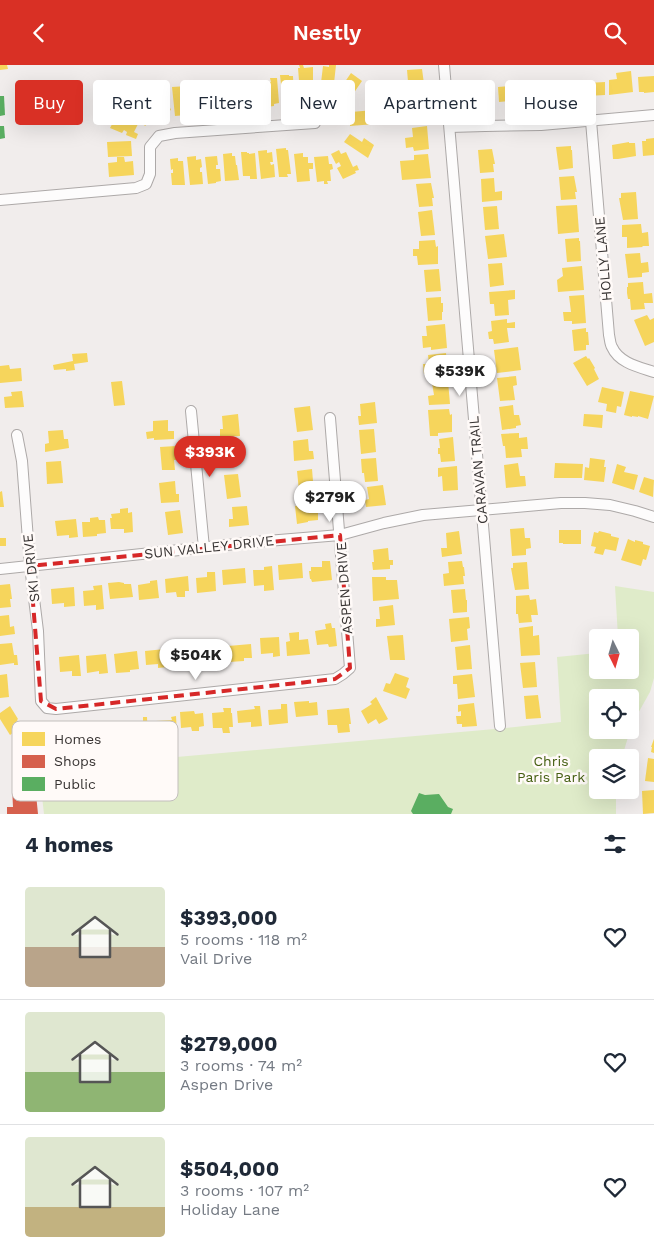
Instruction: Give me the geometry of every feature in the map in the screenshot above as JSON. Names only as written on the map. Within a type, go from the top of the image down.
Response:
[{"type":"street","name":"CARAVAN TRAIL","points":[[444,65],[500,726]]},
{"type":"street","points":[[596,121],[654,115]]},
{"type":"street","points":[[0,200],[136,188],[146,184],[150,175],[150,147],[159,136],[174,133],[286,125]]},
{"type":"street","points":[[450,127],[541,125]]},
{"type":"street","name":"HOLLY LANE","points":[[591,125],[610,341],[619,357],[634,366],[654,372]]},
{"type":"street","points":[[191,411],[204,548]]},
{"type":"street","name":"ASPEN DRIVE","points":[[41,701],[48,708],[56,709],[335,679],[344,675],[350,668],[330,418]]},
{"type":"street","name":"SKI DRIVE","points":[[17,435],[22,461],[30,566],[38,631],[41,701]]},
{"type":"street","name":"SUN VALLEY DRIVE","points":[[0,569],[340,535],[423,515],[561,503],[610,505],[654,517]]},
{"type":"highlighted area","points":[[340,535],[350,668],[335,679],[56,709],[41,701],[30,566]]},
{"type":"green space","name":"Chris Paris Park","points":[[615,586],[654,592],[654,678],[650,692],[639,712],[639,689],[589,689],[589,739],[627,739],[624,749],[589,749],[589,799],[616,799],[616,814],[44,814],[43,801],[178,801],[178,757],[561,722],[557,657],[589,654],[589,679],[639,679],[639,629],[618,629]]},
{"type":"building: Homes","points":[[0,65],[7,65],[8,69],[0,70]]},
{"type":"building: Homes","points":[[299,65],[303,65],[304,68],[313,67],[313,80],[299,80],[298,68],[300,68]]},
{"type":"building: Homes","points":[[329,65],[336,65],[334,80],[321,80],[323,66],[329,67]]},
{"type":"building: Homes","points":[[422,69],[423,80],[408,80],[407,70]]},
{"type":"building: Homes","points":[[631,71],[633,92],[609,95],[609,80],[617,79],[616,73]]},
{"type":"building: Homes","points":[[351,73],[362,81],[355,91],[355,80],[346,80]]},
{"type":"building: Homes","points":[[280,75],[293,76],[293,80],[281,80],[281,84]]},
{"type":"building: Homes","points":[[654,76],[654,92],[639,92],[638,77]]},
{"type":"building: Homes","points":[[270,78],[277,78],[279,103],[271,106],[271,80]]},
{"type":"building: Homes","points":[[596,82],[605,82],[605,95],[596,96]]},
{"type":"building: Homes","points":[[180,86],[180,116],[175,116],[172,87]]},
{"type":"building: Homes","points":[[505,86],[505,102],[499,102],[498,87]]},
{"type":"building: Homes","points":[[365,111],[365,125],[350,126],[355,125],[355,112]]},
{"type":"building: Homes","points":[[112,125],[138,125],[134,132],[138,134],[136,139],[126,135],[127,132],[124,130],[122,133],[110,128]]},
{"type":"building: Homes","points":[[427,126],[429,149],[414,151],[413,147],[406,148],[405,138],[413,137],[412,128]]},
{"type":"building: Homes","points":[[350,134],[362,142],[364,138],[374,145],[368,158],[344,142]]},
{"type":"building: Homes","points":[[654,138],[654,155],[643,156],[642,141]]},
{"type":"building: Homes","points":[[131,141],[132,156],[108,157],[107,142]]},
{"type":"building: Homes","points":[[629,142],[635,143],[636,156],[613,159],[612,145]]},
{"type":"building: Homes","points":[[571,146],[573,168],[559,170],[556,147]]},
{"type":"building: Homes","points":[[286,148],[288,150],[291,174],[287,174],[288,177],[279,177],[276,149]]},
{"type":"building: Homes","points":[[492,149],[495,164],[493,164],[494,172],[480,173],[478,150]]},
{"type":"building: Homes","points":[[267,150],[267,153],[272,152],[273,162],[270,162],[271,165],[274,164],[275,177],[261,179],[258,151]]},
{"type":"building: Homes","points":[[339,150],[341,154],[346,152],[353,167],[357,165],[359,170],[343,179],[337,168],[341,166],[339,162],[336,164],[331,154]]},
{"type":"building: Homes","points":[[241,152],[255,153],[257,179],[243,176]]},
{"type":"building: Homes","points":[[232,153],[232,156],[235,156],[239,180],[225,181],[223,154]]},
{"type":"building: Homes","points":[[303,153],[303,157],[308,157],[308,163],[313,163],[313,169],[309,169],[310,181],[297,182],[294,154]]},
{"type":"building: Homes","points":[[428,154],[431,178],[402,180],[400,161],[414,160],[414,155]]},
{"type":"building: Homes","points":[[196,156],[196,160],[201,159],[202,167],[200,172],[202,172],[203,184],[190,185],[187,157]]},
{"type":"building: Homes","points":[[217,156],[218,165],[216,165],[216,169],[220,169],[221,181],[208,184],[205,157]]},
{"type":"building: Homes","points":[[328,156],[329,164],[332,164],[333,169],[330,170],[331,181],[327,181],[328,184],[324,184],[324,181],[317,182],[314,157]]},
{"type":"building: Homes","points":[[117,157],[124,157],[125,162],[133,161],[134,175],[109,177],[108,163],[117,162]]},
{"type":"building: Homes","points":[[178,158],[178,161],[183,161],[185,185],[172,185],[171,173],[173,173],[173,169],[171,170],[170,159]]},
{"type":"building: Homes","points":[[574,176],[577,192],[575,192],[576,199],[561,200],[559,177]]},
{"type":"building: Homes","points":[[494,178],[495,192],[502,191],[502,200],[482,202],[481,179]]},
{"type":"building: Homes","points":[[431,183],[434,198],[432,198],[433,206],[419,207],[416,184]]},
{"type":"building: Homes","points":[[636,192],[638,219],[623,220],[619,198],[621,198],[621,193]]},
{"type":"building: Homes","points":[[577,205],[579,232],[558,234],[556,206]]},
{"type":"building: Homes","points":[[497,206],[499,229],[485,230],[483,207]]},
{"type":"building: Homes","points":[[432,210],[435,235],[421,236],[418,212]]},
{"type":"building: Homes","points":[[641,224],[642,233],[648,232],[649,246],[627,248],[627,237],[622,237],[622,225]]},
{"type":"building: Homes","points":[[504,234],[507,257],[488,259],[485,236]]},
{"type":"building: Homes","points":[[579,238],[581,261],[567,262],[565,239]]},
{"type":"building: Homes","points":[[435,240],[436,247],[438,246],[438,264],[418,265],[417,256],[413,256],[413,249],[419,249],[419,241]]},
{"type":"building: Homes","points":[[640,253],[641,263],[648,262],[649,272],[642,273],[642,277],[628,278],[625,254]]},
{"type":"building: Homes","points":[[502,263],[504,285],[490,287],[488,264]]},
{"type":"building: Homes","points":[[582,266],[584,290],[558,292],[557,280],[563,276],[562,268]]},
{"type":"building: Homes","points":[[439,269],[441,291],[426,292],[424,270]]},
{"type":"building: Homes","points":[[643,282],[644,294],[652,293],[653,303],[644,303],[645,309],[631,310],[630,299],[628,299],[627,293],[628,283]]},
{"type":"building: Homes","points":[[515,290],[515,299],[508,300],[509,315],[495,316],[494,304],[490,304],[489,292]]},
{"type":"building: Homes","points":[[584,295],[586,323],[572,324],[572,321],[564,321],[563,312],[571,312],[569,296]]},
{"type":"building: Homes","points":[[441,297],[441,303],[443,303],[442,320],[428,321],[426,298]]},
{"type":"building: Homes","points":[[647,315],[650,320],[654,318],[654,342],[645,346],[634,320]]},
{"type":"building: Homes","points":[[507,319],[507,323],[515,322],[515,328],[507,328],[509,342],[494,344],[493,339],[489,339],[488,332],[492,331],[491,321]]},
{"type":"building: Homes","points":[[445,324],[447,348],[431,350],[431,347],[423,348],[422,336],[427,336],[426,326]]},
{"type":"building: Homes","points":[[586,328],[589,345],[586,345],[586,350],[574,351],[572,330]]},
{"type":"building: Homes","points":[[518,347],[521,370],[497,373],[494,350]]},
{"type":"building: Homes","points":[[87,353],[88,362],[74,364],[75,370],[54,370],[53,365],[73,361],[72,354]]},
{"type":"building: Homes","points":[[446,353],[447,365],[444,365],[445,376],[429,377],[429,374],[424,374],[423,364],[429,364],[428,355]]},
{"type":"building: Homes","points":[[586,356],[595,368],[599,379],[587,386],[573,363]]},
{"type":"building: Homes","points":[[9,365],[10,369],[21,368],[22,381],[0,383],[0,366]]},
{"type":"building: Homes","points":[[516,376],[517,385],[513,386],[515,400],[500,401],[497,378]]},
{"type":"building: Homes","points":[[122,381],[125,405],[114,406],[111,382]]},
{"type":"building: Homes","points":[[448,381],[450,404],[429,405],[428,396],[434,395],[432,383]]},
{"type":"building: Homes","points":[[602,387],[624,392],[621,407],[617,406],[616,413],[606,411],[607,404],[598,402]]},
{"type":"building: Homes","points":[[22,391],[24,407],[5,408],[4,397],[12,396],[11,392]]},
{"type":"building: Homes","points":[[630,391],[654,396],[648,419],[624,415]]},
{"type":"building: Homes","points":[[375,402],[377,423],[359,425],[358,416],[361,416],[360,404]]},
{"type":"building: Homes","points":[[513,405],[514,415],[519,415],[521,425],[516,426],[516,428],[502,430],[499,407]]},
{"type":"building: Homes","points":[[310,406],[313,430],[297,432],[294,408]]},
{"type":"building: Homes","points":[[449,409],[450,415],[452,414],[452,432],[438,433],[438,436],[430,436],[428,410]]},
{"type":"building: Homes","points":[[238,414],[240,436],[220,437],[220,429],[223,429],[222,416]]},
{"type":"building: Homes","points":[[584,414],[603,415],[602,428],[583,426]]},
{"type":"building: Homes","points":[[168,420],[168,431],[174,431],[174,439],[147,439],[146,432],[153,431],[153,421]]},
{"type":"building: Homes","points":[[374,429],[376,452],[361,454],[359,430]]},
{"type":"building: Homes","points":[[63,430],[64,439],[68,439],[69,448],[45,452],[45,444],[49,443],[48,431]]},
{"type":"building: Homes","points":[[519,433],[519,438],[527,437],[528,449],[521,449],[522,457],[506,458],[501,434]]},
{"type":"building: Homes","points":[[453,437],[455,461],[441,462],[440,454],[438,454],[438,448],[440,448],[439,439]]},
{"type":"building: Homes","points":[[308,439],[309,451],[313,451],[314,459],[294,461],[293,441]]},
{"type":"building: Homes","points":[[236,443],[238,466],[223,467],[220,445]]},
{"type":"building: Homes","points":[[176,446],[175,470],[162,470],[160,447]]},
{"type":"building: Homes","points":[[376,458],[378,481],[365,482],[361,459]]},
{"type":"building: Homes","points":[[590,458],[605,460],[604,482],[584,480],[585,467],[589,468]]},
{"type":"building: Homes","points":[[61,461],[63,483],[47,484],[46,462]]},
{"type":"building: Homes","points":[[518,463],[520,476],[525,476],[526,486],[506,488],[504,465]]},
{"type":"building: Homes","points":[[555,463],[583,464],[582,478],[554,478]]},
{"type":"building: Homes","points":[[617,464],[626,467],[624,472],[638,475],[634,490],[612,483]]},
{"type":"building: Homes","points":[[457,466],[458,490],[443,491],[442,476],[438,477],[438,468]]},
{"type":"building: Homes","points":[[312,469],[313,481],[316,481],[317,490],[299,491],[297,471]]},
{"type":"building: Homes","points":[[238,474],[241,497],[227,499],[224,475]]},
{"type":"building: Homes","points":[[644,477],[654,480],[653,497],[639,492]]},
{"type":"building: Homes","points":[[175,481],[179,502],[161,503],[159,483]]},
{"type":"building: Homes","points":[[383,485],[386,505],[366,507],[365,500],[369,499],[367,487]]},
{"type":"building: Homes","points":[[2,491],[4,507],[0,507],[0,492]]},
{"type":"building: Homes","points":[[318,497],[320,511],[318,511],[318,520],[297,524],[295,506],[304,505],[303,499]]},
{"type":"building: Homes","points":[[247,506],[249,525],[229,527],[229,519],[233,519],[232,507]]},
{"type":"building: Homes","points":[[128,508],[128,513],[132,512],[133,532],[124,533],[124,529],[111,529],[111,514],[120,513],[120,509]]},
{"type":"building: Homes","points":[[180,510],[183,533],[168,535],[165,512]]},
{"type":"building: Homes","points":[[98,517],[99,520],[105,520],[106,533],[83,537],[82,522],[90,522],[90,518]]},
{"type":"building: Homes","points":[[76,519],[78,537],[69,538],[69,535],[57,536],[55,521]]},
{"type":"building: Homes","points":[[524,528],[525,538],[530,538],[531,548],[526,549],[526,555],[512,556],[510,529]]},
{"type":"building: Homes","points":[[559,530],[581,530],[581,544],[559,543]]},
{"type":"building: Homes","points":[[459,531],[462,554],[442,557],[441,548],[447,548],[446,533]]},
{"type":"building: Homes","points":[[599,531],[619,538],[616,551],[605,549],[603,555],[594,553],[596,547],[591,546],[594,532],[598,533]]},
{"type":"building: Homes","points":[[0,538],[6,538],[6,546],[0,546]]},
{"type":"building: Homes","points":[[628,539],[635,542],[635,540],[643,542],[643,544],[650,546],[646,560],[643,559],[641,566],[621,560]]},
{"type":"building: Homes","points":[[388,548],[389,560],[393,560],[393,565],[390,565],[390,569],[373,570],[373,550]]},
{"type":"building: Homes","points":[[322,561],[330,561],[332,580],[312,582],[309,571],[311,571],[311,567],[322,567]]},
{"type":"building: Homes","points":[[462,561],[465,576],[463,576],[464,584],[444,586],[443,574],[449,573],[448,562]]},
{"type":"building: Homes","points":[[527,562],[529,589],[515,590],[511,568],[513,568],[513,563]]},
{"type":"building: Homes","points":[[302,563],[303,578],[279,580],[278,565]]},
{"type":"building: Homes","points":[[272,566],[274,590],[264,591],[264,585],[254,586],[253,570],[264,570],[264,567]]},
{"type":"building: Homes","points":[[245,568],[246,583],[223,585],[222,570]]},
{"type":"building: Homes","points":[[207,572],[215,572],[216,591],[197,593],[196,578],[207,577]]},
{"type":"building: Homes","points":[[188,576],[189,591],[185,591],[185,597],[177,597],[176,592],[166,593],[165,579]]},
{"type":"building: Homes","points":[[372,577],[386,577],[386,580],[397,580],[399,599],[373,601]]},
{"type":"building: Homes","points":[[157,580],[159,598],[139,600],[138,585]]},
{"type":"building: Homes","points":[[108,583],[131,584],[133,597],[110,599]]},
{"type":"building: Homes","points":[[10,584],[11,607],[0,608],[0,585]]},
{"type":"building: Homes","points":[[102,585],[104,609],[96,610],[96,605],[84,606],[83,591],[94,590],[93,586]]},
{"type":"building: Homes","points":[[74,587],[75,606],[64,607],[64,603],[52,604],[51,589]]},
{"type":"building: Homes","points":[[465,589],[467,612],[453,613],[451,590]]},
{"type":"building: Homes","points":[[529,595],[530,600],[536,599],[538,615],[531,615],[532,622],[519,623],[518,614],[516,614],[516,596]]},
{"type":"building: Homes","points":[[393,605],[395,625],[376,627],[376,619],[380,619],[379,607]]},
{"type":"building: Homes","points":[[9,615],[10,627],[14,626],[15,634],[0,636],[0,616]]},
{"type":"building: Homes","points":[[469,617],[468,640],[451,642],[449,619]]},
{"type":"building: Homes","points":[[331,623],[332,628],[335,628],[337,646],[329,647],[328,644],[317,645],[315,631],[326,629],[325,624]]},
{"type":"building: Homes","points":[[533,626],[533,636],[539,635],[540,655],[521,656],[519,628]]},
{"type":"building: Homes","points":[[299,632],[299,640],[308,639],[310,654],[287,656],[286,642],[290,641],[289,633]]},
{"type":"building: Homes","points":[[403,635],[405,660],[390,660],[387,636]]},
{"type":"building: Homes","points":[[279,637],[280,656],[273,657],[273,653],[261,654],[260,638]]},
{"type":"building: Homes","points":[[12,643],[14,655],[17,655],[18,665],[14,665],[14,663],[0,665],[0,644]]},
{"type":"building: Homes","points":[[251,644],[252,658],[244,658],[244,661],[229,662],[228,646]]},
{"type":"building: Homes","points":[[223,645],[225,662],[215,663],[215,660],[203,661],[202,647]]},
{"type":"building: Homes","points":[[470,645],[472,669],[457,670],[455,647]]},
{"type":"building: Homes","points":[[165,649],[167,667],[158,668],[158,664],[146,665],[145,651]]},
{"type":"building: Homes","points":[[194,649],[195,665],[173,667],[171,651]]},
{"type":"building: Homes","points":[[137,651],[139,669],[116,673],[114,654]]},
{"type":"building: Homes","points":[[106,654],[108,673],[99,674],[99,671],[87,673],[86,656]]},
{"type":"building: Homes","points":[[79,655],[81,676],[72,676],[72,671],[60,672],[59,657]]},
{"type":"building: Homes","points":[[535,662],[537,687],[523,688],[520,663]]},
{"type":"building: Homes","points":[[395,673],[409,678],[406,687],[410,689],[406,699],[383,691],[386,683],[390,684]]},
{"type":"building: Homes","points":[[7,674],[9,697],[0,698],[0,675]]},
{"type":"building: Homes","points":[[472,674],[475,697],[458,699],[457,684],[453,684],[453,676]]},
{"type":"building: Homes","points":[[538,695],[541,718],[526,719],[524,696]]},
{"type":"building: Homes","points":[[376,697],[388,719],[379,724],[376,719],[368,724],[361,711],[372,704],[370,702]]},
{"type":"building: Homes","points":[[309,701],[309,703],[317,702],[318,715],[296,717],[294,702]]},
{"type":"building: Homes","points":[[474,703],[477,726],[462,727],[462,724],[457,724],[456,716],[461,716],[461,711],[458,712],[458,705]]},
{"type":"building: Homes","points":[[281,704],[287,704],[288,723],[269,725],[268,710],[281,709]]},
{"type":"building: Homes","points":[[10,706],[18,719],[18,721],[12,721],[12,734],[10,735],[0,719],[0,713]]},
{"type":"building: Homes","points":[[254,706],[260,706],[262,726],[251,727],[251,722],[238,723],[237,711],[255,709]]},
{"type":"building: Homes","points":[[223,708],[231,708],[233,727],[229,727],[230,733],[223,733],[222,728],[213,728],[212,713],[224,712]]},
{"type":"building: Homes","points":[[349,708],[350,732],[338,733],[337,725],[328,725],[327,710]]},
{"type":"building: Homes","points":[[194,711],[195,714],[203,713],[204,726],[199,727],[199,731],[192,731],[191,727],[181,728],[180,712]]},
{"type":"building: Homes","points":[[176,716],[176,721],[156,721],[172,720],[171,717]]},
{"type":"building: Homes","points":[[143,717],[147,717],[147,721],[143,721]]},
{"type":"building: Homes","points":[[654,739],[654,753],[651,752],[651,747]]},
{"type":"building: Homes","points":[[648,758],[654,759],[654,782],[645,781]]},
{"type":"building: Homes","points":[[654,790],[654,813],[643,814],[642,791]]},
{"type":"building: Shops","points":[[13,801],[37,801],[38,814],[7,814],[7,807],[13,807]]},
{"type":"building: Public","points":[[0,96],[4,96],[5,115],[0,116]]},
{"type":"building: Public","points":[[0,126],[4,126],[5,138],[0,139]]},
{"type":"building: Public","points":[[419,793],[425,795],[439,794],[448,807],[453,809],[451,814],[413,814],[411,811]]}]
